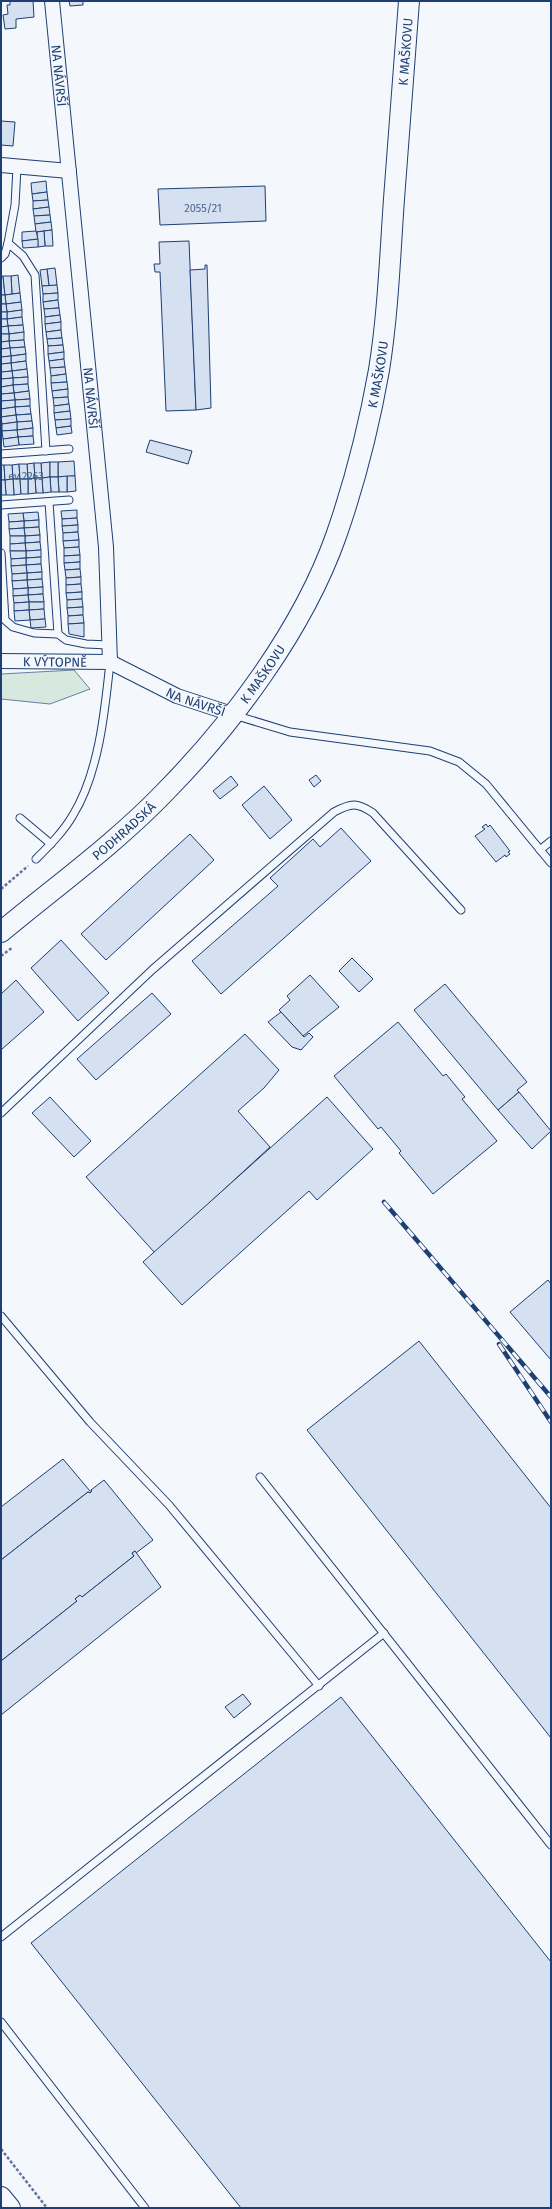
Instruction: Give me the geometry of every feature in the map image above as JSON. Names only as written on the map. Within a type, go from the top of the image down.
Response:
[{"type":"main road","name":"K MAŠKOVU","points":[[232,714],[277,652],[315,583],[336,538],[366,436],[379,368],[385,313],[409,1]]},
{"type":"main road","name":"PODHRADSKÁ","points":[[7,939],[164,794],[232,714]]},
{"type":"main road","points":[[1,2198],[10,2208]]},
{"type":"street","name":"NA NÁVRŠÍ","points":[[52,1],[106,547],[110,662],[177,696],[232,714]]},
{"type":"street","points":[[1,165],[69,171]]},
{"type":"street","name":"K VÝTOPNĚ","points":[[1,661],[110,662]]},
{"type":"lane","points":[[1,258],[5,254],[8,244],[15,205],[17,167]]},
{"type":"lane","points":[[8,244],[23,256],[35,275],[46,451]]},
{"type":"lane","points":[[1,454],[69,449]]},
{"type":"lane","points":[[1,505],[69,500]]},
{"type":"lane","points":[[49,502],[58,634]]},
{"type":"lane","points":[[1,553],[5,620],[13,627],[34,633],[58,634],[66,640],[86,644],[109,645]]},
{"type":"lane","points":[[36,859],[51,844],[74,815],[92,770],[104,720],[110,662]]},
{"type":"lane","points":[[232,714],[290,732],[430,751],[459,762],[486,784],[551,863]]},
{"type":"lane","points":[[1,1113],[152,970],[334,812],[347,805],[362,805],[373,813],[461,910]]},
{"type":"lane","points":[[20,818],[51,844]]},
{"type":"lane","points":[[540,850],[551,841]]},
{"type":"lane","points":[[1,1316],[90,1422],[169,1505],[319,1686]]},
{"type":"lane","points":[[260,1477],[551,1845]]},
{"type":"lane","points":[[1,1937],[384,1634]]},
{"type":"lane","points":[[1,2022],[146,2208]]},
{"type":"path","points":[[1,889],[36,859]]},
{"type":"path","points":[[1,956],[7,939]]},
{"type":"path","points":[[1,2149],[47,2208]]},
{"type":"shaded area","points":[[74,670],[90,689],[50,704],[1,699],[1,674]]},
{"type":"building","points":[[10,1],[33,1],[34,17],[16,19],[16,28],[5,29],[3,15],[8,14],[7,5],[10,5]]},
{"type":"building","points":[[69,1],[83,1],[83,5],[70,6]]},
{"type":"building","points":[[1,121],[15,122],[13,146],[1,145]]},
{"type":"building","points":[[46,181],[47,192],[32,194],[31,183]]},
{"type":"building","points":[[265,186],[266,221],[160,225],[158,189]]},
{"type":"building","points":[[47,192],[48,200],[33,201],[32,194]]},
{"type":"building","points":[[48,200],[49,207],[33,209],[33,201]]},
{"type":"building","points":[[49,207],[50,215],[34,216],[33,209]]},
{"type":"building","points":[[50,215],[51,222],[35,224],[34,216]]},
{"type":"building","points":[[51,222],[52,230],[36,232],[35,224]]},
{"type":"building","points":[[52,230],[53,246],[45,246],[44,231]]},
{"type":"building","points":[[36,231],[38,239],[22,241],[22,232]]},
{"type":"building","points":[[44,231],[45,246],[38,247],[37,232]]},
{"type":"building","points":[[38,239],[38,247],[23,248],[22,241]]},
{"type":"building","points":[[189,241],[196,410],[166,411],[160,272],[155,272],[154,264],[160,264],[159,242]]},
{"type":"building","points":[[205,265],[207,265],[211,408],[196,410],[190,270],[205,269]]},
{"type":"building","points":[[55,268],[57,285],[49,286],[47,269]]},
{"type":"building","points":[[47,269],[49,286],[42,286],[40,270]]},
{"type":"building","points":[[18,275],[20,293],[12,294],[11,276]]},
{"type":"building","points":[[1,276],[3,276],[5,295],[1,295]]},
{"type":"building","points":[[3,276],[11,276],[12,294],[5,295]]},
{"type":"building","points":[[57,285],[58,293],[43,294],[42,286]]},
{"type":"building","points":[[20,293],[21,302],[6,304],[5,295]]},
{"type":"building","points":[[58,293],[58,300],[43,302],[43,294]]},
{"type":"building","points":[[1,295],[5,295],[6,304],[1,304]]},
{"type":"building","points":[[58,300],[59,308],[44,309],[43,302]]},
{"type":"building","points":[[21,302],[22,310],[7,312],[6,304]]},
{"type":"building","points":[[1,304],[6,304],[7,312],[1,312]]},
{"type":"building","points":[[59,308],[60,315],[45,317],[44,309]]},
{"type":"building","points":[[22,310],[22,317],[7,319],[7,312]]},
{"type":"building","points":[[1,312],[7,312],[7,319],[1,319]]},
{"type":"building","points":[[60,315],[61,322],[45,324],[45,317]]},
{"type":"building","points":[[22,317],[23,325],[8,326],[7,319]]},
{"type":"building","points":[[1,319],[7,319],[8,326],[1,327]]},
{"type":"building","points":[[61,322],[61,330],[46,332],[45,324]]},
{"type":"building","points":[[23,325],[24,332],[9,334],[8,326]]},
{"type":"building","points":[[8,326],[9,334],[1,334],[1,327]]},
{"type":"building","points":[[61,330],[62,338],[47,339],[46,332]]},
{"type":"building","points":[[24,332],[24,340],[9,341],[9,334]]},
{"type":"building","points":[[1,334],[9,334],[9,341],[1,342]]},
{"type":"building","points":[[62,338],[63,345],[48,346],[47,339]]},
{"type":"building","points":[[24,340],[25,347],[10,348],[9,341]]},
{"type":"building","points":[[9,341],[10,348],[1,349],[1,342]]},
{"type":"building","points":[[63,345],[64,352],[48,354],[48,346]]},
{"type":"building","points":[[25,347],[26,354],[11,356],[10,348]]},
{"type":"building","points":[[10,348],[11,356],[1,357],[1,349]]},
{"type":"building","points":[[64,352],[64,359],[49,361],[48,354]]},
{"type":"building","points":[[26,354],[26,361],[11,363],[11,356]]},
{"type":"building","points":[[11,356],[11,363],[1,364],[1,357]]},
{"type":"building","points":[[64,359],[65,367],[50,368],[49,361]]},
{"type":"building","points":[[26,361],[27,369],[12,371],[11,363]]},
{"type":"building","points":[[11,363],[12,371],[1,372],[1,364]]},
{"type":"building","points":[[65,367],[66,374],[51,376],[50,368]]},
{"type":"building","points":[[27,369],[28,377],[13,378],[12,371]]},
{"type":"building","points":[[12,371],[13,378],[1,379],[1,372]]},
{"type":"building","points":[[66,374],[67,382],[51,383],[51,376]]},
{"type":"building","points":[[28,377],[28,384],[13,385],[13,378]]},
{"type":"building","points":[[13,378],[13,385],[1,387],[1,379]]},
{"type":"building","points":[[67,382],[68,389],[52,391],[51,383]]},
{"type":"building","points":[[28,384],[29,391],[14,393],[13,385]]},
{"type":"building","points":[[13,385],[14,393],[1,394],[1,387]]},
{"type":"building","points":[[68,389],[68,397],[53,398],[52,391]]},
{"type":"building","points":[[29,391],[30,399],[15,400],[14,393]]},
{"type":"building","points":[[14,393],[15,400],[1,401],[1,394]]},
{"type":"building","points":[[68,397],[69,404],[54,406],[53,398]]},
{"type":"building","points":[[30,399],[30,406],[15,407],[15,400]]},
{"type":"building","points":[[15,400],[15,407],[1,409],[1,401]]},
{"type":"building","points":[[69,404],[70,411],[54,413],[54,406]]},
{"type":"building","points":[[30,406],[31,414],[16,415],[15,407]]},
{"type":"building","points":[[15,407],[16,415],[1,417],[1,409]]},
{"type":"building","points":[[70,411],[71,419],[55,420],[54,413]]},
{"type":"building","points":[[31,414],[32,421],[17,422],[16,415]]},
{"type":"building","points":[[16,415],[17,422],[2,424],[1,417]]},
{"type":"building","points":[[71,419],[71,426],[56,428],[55,420]]},
{"type":"building","points":[[32,421],[33,428],[17,430],[17,422]]},
{"type":"building","points":[[17,422],[17,430],[2,431],[2,424]]},
{"type":"building","points":[[71,426],[72,433],[57,435],[56,428]]},
{"type":"building","points":[[33,428],[33,436],[18,437],[17,430]]},
{"type":"building","points":[[17,430],[18,437],[3,439],[2,431]]},
{"type":"building","points":[[33,436],[34,444],[19,445],[18,437]]},
{"type":"building","points":[[18,437],[19,445],[4,447],[3,439]]},
{"type":"building","points":[[150,440],[192,451],[188,464],[146,452]]},
{"type":"building","points":[[74,461],[75,476],[58,477],[58,462]]},
{"type":"building","points":[[50,462],[50,477],[42,478],[41,463]]},
{"type":"building","points":[[50,462],[58,462],[58,477],[50,477]]},
{"type":"building","points":[[34,463],[35,478],[28,479],[27,464]]},
{"type":"building","points":[[34,463],[41,463],[42,478],[35,478]]},
{"type":"building","points":[[19,464],[20,479],[13,479],[12,465]]},
{"type":"building","points":[[19,464],[27,464],[28,479],[20,479]]},
{"type":"building","points":[[1,465],[4,465],[5,480],[1,480]]},
{"type":"building","points":[[4,465],[12,465],[13,479],[5,480]]},
{"type":"building","points":[[67,476],[75,476],[76,491],[67,492]]},
{"type":"building","points":[[67,476],[67,492],[59,492],[58,477]]},
{"type":"building","points":[[50,477],[58,477],[59,492],[51,492]]},
{"type":"building","points":[[50,477],[51,492],[43,493],[42,478]]},
{"type":"building","points":[[35,478],[42,478],[43,493],[36,493]]},
{"type":"building","points":[[35,478],[36,493],[28,494],[28,479]]},
{"type":"building","points":[[13,479],[20,479],[21,494],[14,495]]},
{"type":"building","points":[[13,479],[14,495],[6,495],[5,480]]},
{"type":"building","points":[[20,479],[28,479],[28,494],[21,494]]},
{"type":"building","points":[[1,480],[5,480],[6,495],[1,495]]},
{"type":"building","points":[[77,510],[77,518],[62,519],[61,511]]},
{"type":"building","points":[[38,512],[39,520],[24,521],[23,513]]},
{"type":"building","points":[[23,513],[24,521],[9,522],[8,514]]},
{"type":"building","points":[[77,518],[78,525],[62,526],[62,519]]},
{"type":"building","points":[[39,520],[39,527],[24,528],[24,521]]},
{"type":"building","points":[[24,521],[24,528],[9,529],[9,522]]},
{"type":"building","points":[[78,525],[78,532],[63,533],[62,526]]},
{"type":"building","points":[[39,527],[40,535],[25,536],[24,528]]},
{"type":"building","points":[[24,528],[25,536],[10,536],[9,529]]},
{"type":"building","points":[[78,532],[79,540],[63,541],[63,533]]},
{"type":"building","points":[[40,535],[40,542],[25,543],[25,536]]},
{"type":"building","points":[[10,536],[25,536],[25,543],[10,544]]},
{"type":"building","points":[[79,540],[79,547],[64,548],[63,541]]},
{"type":"building","points":[[40,542],[41,550],[26,551],[25,543]]},
{"type":"building","points":[[25,543],[26,551],[10,551],[10,544]]},
{"type":"building","points":[[79,547],[80,555],[64,556],[64,548]]},
{"type":"building","points":[[41,550],[41,557],[26,558],[26,551]]},
{"type":"building","points":[[10,551],[26,551],[26,558],[11,559]]},
{"type":"building","points":[[80,555],[80,562],[64,563],[64,556]]},
{"type":"building","points":[[41,557],[41,564],[26,565],[26,558]]},
{"type":"building","points":[[26,558],[26,565],[11,566],[11,559]]},
{"type":"building","points":[[80,562],[80,569],[65,570],[64,563]]},
{"type":"building","points":[[41,564],[42,572],[27,573],[26,565]]},
{"type":"building","points":[[26,565],[27,573],[12,574],[11,566]]},
{"type":"building","points":[[80,569],[81,577],[66,578],[65,570]]},
{"type":"building","points":[[42,572],[42,579],[27,580],[27,573]]},
{"type":"building","points":[[27,573],[27,580],[12,581],[12,574]]},
{"type":"building","points":[[81,577],[81,584],[66,585],[66,578]]},
{"type":"building","points":[[42,579],[43,587],[28,588],[27,580]]},
{"type":"building","points":[[27,580],[28,588],[13,589],[12,581]]},
{"type":"building","points":[[81,584],[82,592],[66,593],[66,585]]},
{"type":"building","points":[[43,587],[43,594],[28,595],[28,588]]},
{"type":"building","points":[[28,588],[28,595],[13,596],[13,589]]},
{"type":"building","points":[[82,592],[82,599],[67,600],[66,593]]},
{"type":"building","points":[[43,594],[44,602],[29,602],[28,595]]},
{"type":"building","points":[[28,595],[29,602],[14,603],[13,596]]},
{"type":"building","points":[[82,599],[83,607],[67,608],[67,600]]},
{"type":"building","points":[[29,602],[44,602],[44,609],[29,610]]},
{"type":"building","points":[[29,602],[29,610],[14,611],[14,603]]},
{"type":"building","points":[[83,607],[83,615],[68,616],[67,608]]},
{"type":"building","points":[[44,609],[45,619],[30,620],[29,610]]},
{"type":"building","points":[[29,610],[30,620],[15,621],[14,611]]},
{"type":"building","points":[[83,615],[84,623],[68,624],[68,616]]},
{"type":"building","points":[[45,619],[46,627],[31,628],[30,620]]},
{"type":"building","points":[[84,623],[84,637],[69,634],[68,624]]},
{"type":"building","points":[[316,775],[321,781],[314,787],[309,780]]},
{"type":"building","points":[[231,776],[238,785],[220,799],[213,791]]},
{"type":"building","points":[[264,786],[292,820],[270,839],[242,805]]},
{"type":"building","points":[[486,824],[488,827],[490,825],[510,851],[508,852],[510,854],[506,857],[505,855],[496,862],[475,836],[485,829],[482,827]]},
{"type":"building","points":[[341,828],[371,861],[221,994],[192,961],[278,886],[270,878],[313,839],[320,847]]},
{"type":"building","points":[[190,834],[214,860],[106,960],[81,934]]},
{"type":"building","points":[[61,940],[109,993],[78,1021],[31,968]]},
{"type":"building","points":[[352,958],[373,979],[359,992],[339,971]]},
{"type":"building","points":[[310,975],[339,1007],[303,1036],[279,1010],[290,1000],[287,996]]},
{"type":"building","points":[[16,980],[44,1012],[1,1050],[1,994]]},
{"type":"building","points":[[445,984],[527,1082],[517,1090],[519,1092],[498,1110],[414,1010]]},
{"type":"building","points":[[152,993],[171,1014],[96,1080],[77,1059]]},
{"type":"building","points":[[281,1012],[304,1037],[309,1033],[313,1037],[301,1050],[292,1047],[268,1022]]},
{"type":"building","points":[[398,1022],[443,1076],[446,1074],[465,1097],[462,1099],[497,1141],[433,1194],[399,1153],[401,1151],[381,1127],[378,1129],[334,1076]]},
{"type":"building","points":[[245,1034],[279,1070],[264,1088],[238,1111],[270,1147],[155,1253],[86,1177]]},
{"type":"building","points":[[519,1092],[551,1131],[532,1149],[498,1110]]},
{"type":"building","points":[[50,1097],[91,1141],[74,1157],[32,1113]]},
{"type":"building","points":[[327,1097],[373,1149],[317,1200],[309,1191],[182,1305],[143,1262]]},
{"type":"building","points":[[548,1280],[551,1284],[551,1360],[510,1312]]},
{"type":"building","points":[[419,1341],[551,1508],[551,1738],[307,1430]]},
{"type":"building","points":[[63,1459],[90,1491],[92,1491],[90,1493],[88,1492],[1,1560],[1,1507]]},
{"type":"building","points":[[104,1480],[153,1540],[136,1553],[135,1551],[132,1553],[134,1556],[82,1597],[80,1595],[75,1599],[77,1601],[1,1661],[1,1560],[88,1492],[90,1493],[92,1491],[91,1490]]},
{"type":"building","points":[[135,1551],[161,1587],[1,1715],[1,1661],[77,1601],[75,1599],[80,1595],[82,1597],[134,1556],[132,1553]]},
{"type":"building","points":[[243,1694],[251,1704],[234,1718],[225,1707]]},
{"type":"building","points":[[341,1697],[551,1962],[551,2208],[241,2208],[31,1943]]},
{"type":"railway","points":[[384,1202],[551,1397]]},
{"type":"railway","points":[[499,1344],[551,1422]]}]
